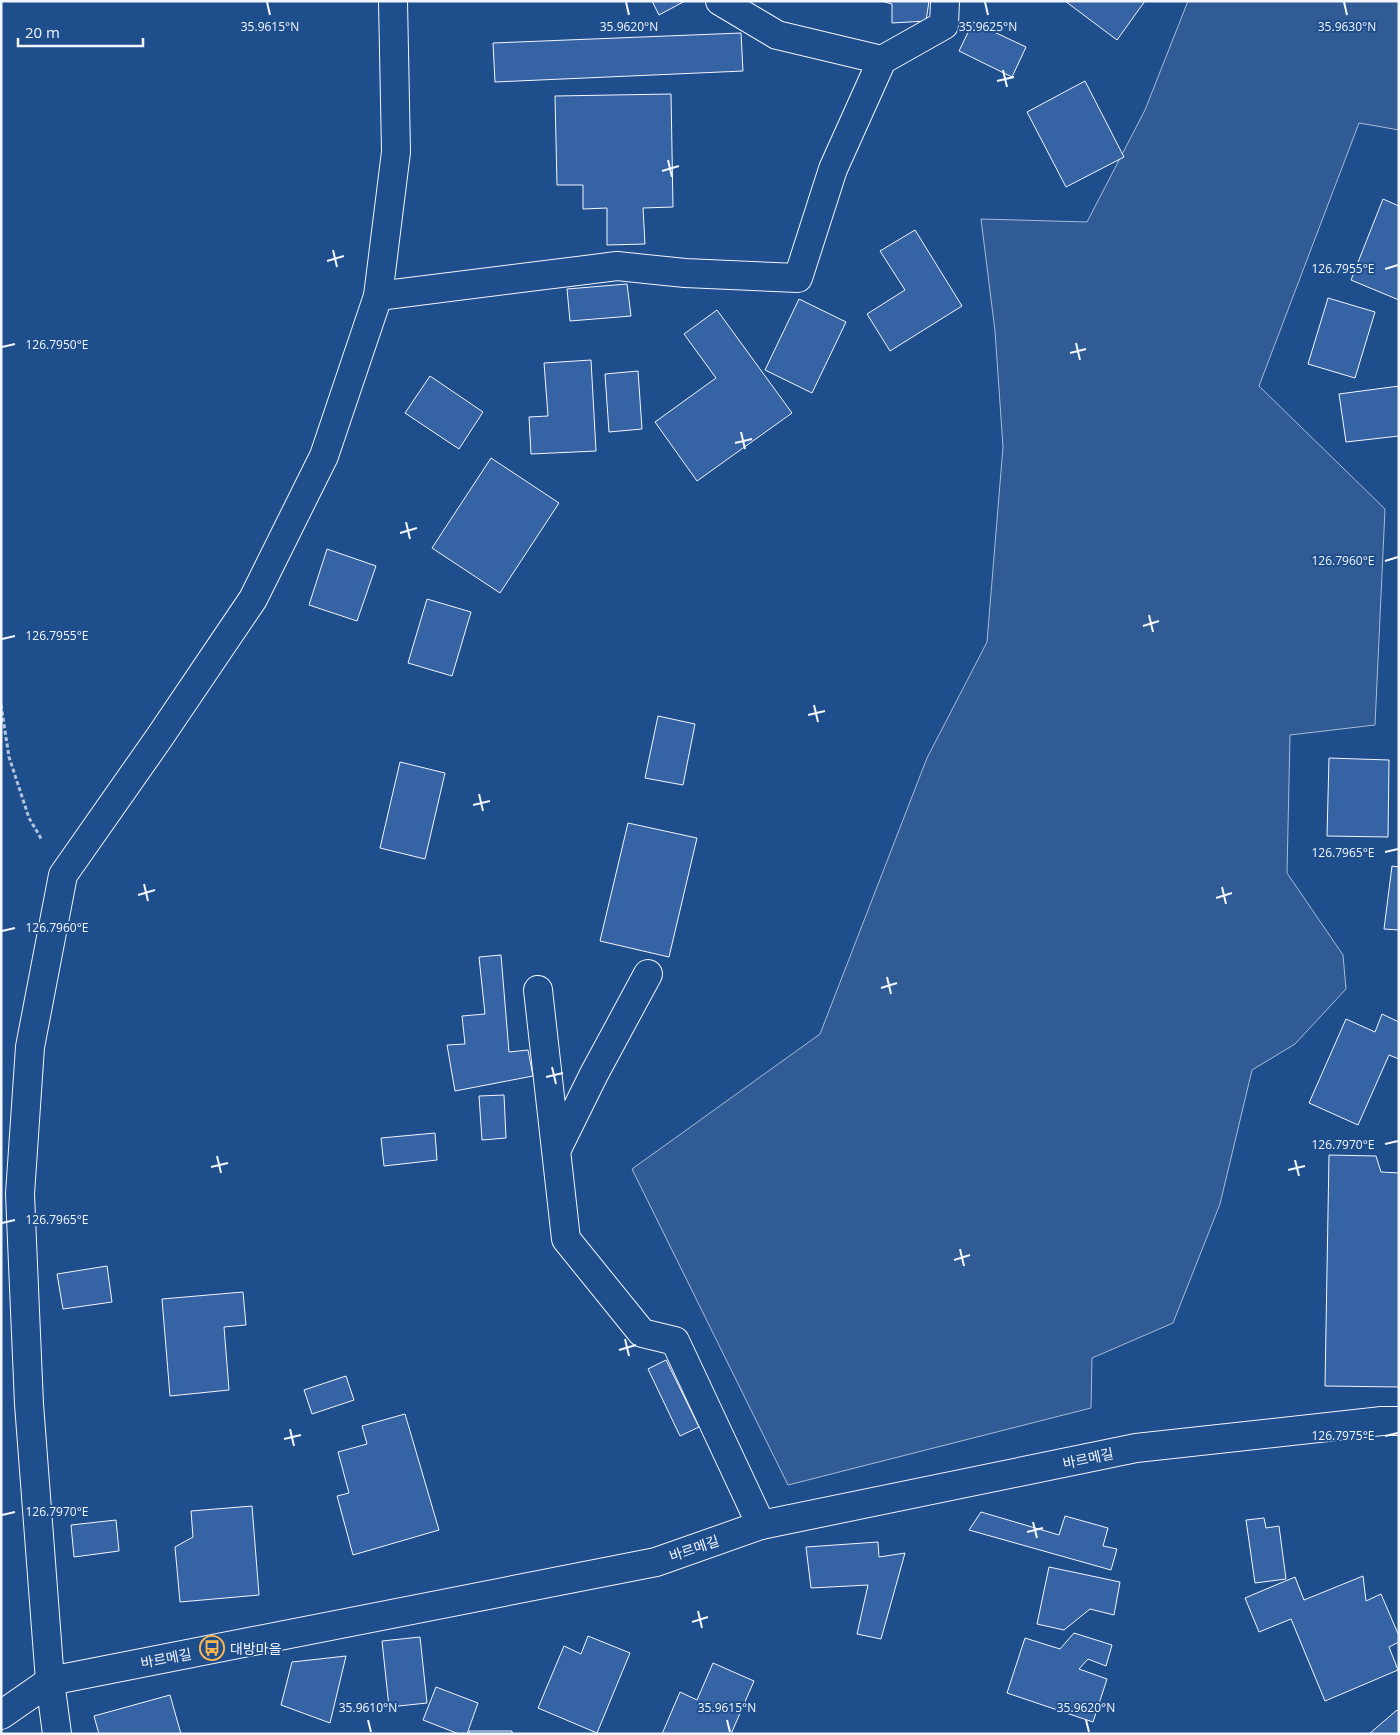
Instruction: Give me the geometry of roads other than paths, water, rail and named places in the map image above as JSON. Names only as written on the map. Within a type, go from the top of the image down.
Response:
[{"type":"street","points":[[57,1734],[50,1681],[29,1404],[20,1194],[30,1047],[63,875],[160,738],[253,599],[324,456],[378,296],[396,152],[393,1]]},
{"type":"street","points":[[720,1],[776,35],[882,60]]},
{"type":"street","points":[[378,296],[617,266],[685,273],[798,278],[833,169],[882,60],[944,25],[945,1]]},
{"type":"street","points":[[556,1151],[594,1074],[648,974]]},
{"type":"street","points":[[538,990],[566,1239],[642,1333],[675,1340],[761,1525]]},
{"type":"street","name":"바르메길","points":[[1,1715],[50,1681],[656,1562],[761,1525],[1136,1448],[1382,1421],[1399,1421]]},
{"type":"place","name":"대방마을","points":[[212,1648]]}]
